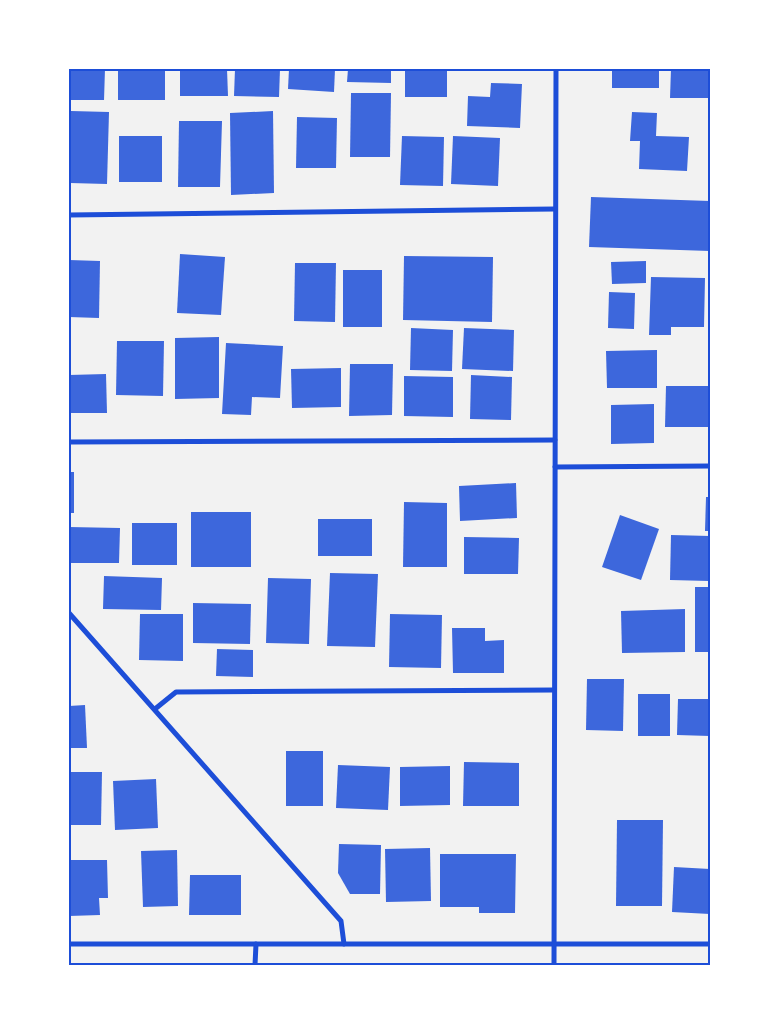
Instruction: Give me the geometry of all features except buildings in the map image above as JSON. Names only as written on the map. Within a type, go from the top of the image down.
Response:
[{"type":"street","points":[[554,965],[556,69]]},
{"type":"street","points":[[69,215],[555,209]]},
{"type":"street","points":[[69,442],[555,440]]},
{"type":"street","points":[[555,467],[710,466]]},
{"type":"street","points":[[69,613],[341,921],[344,944]]},
{"type":"street","points":[[155,709],[176,692],[554,690]]},
{"type":"street","points":[[69,944],[710,944]]},
{"type":"street","points":[[256,944],[256,965]]}]
